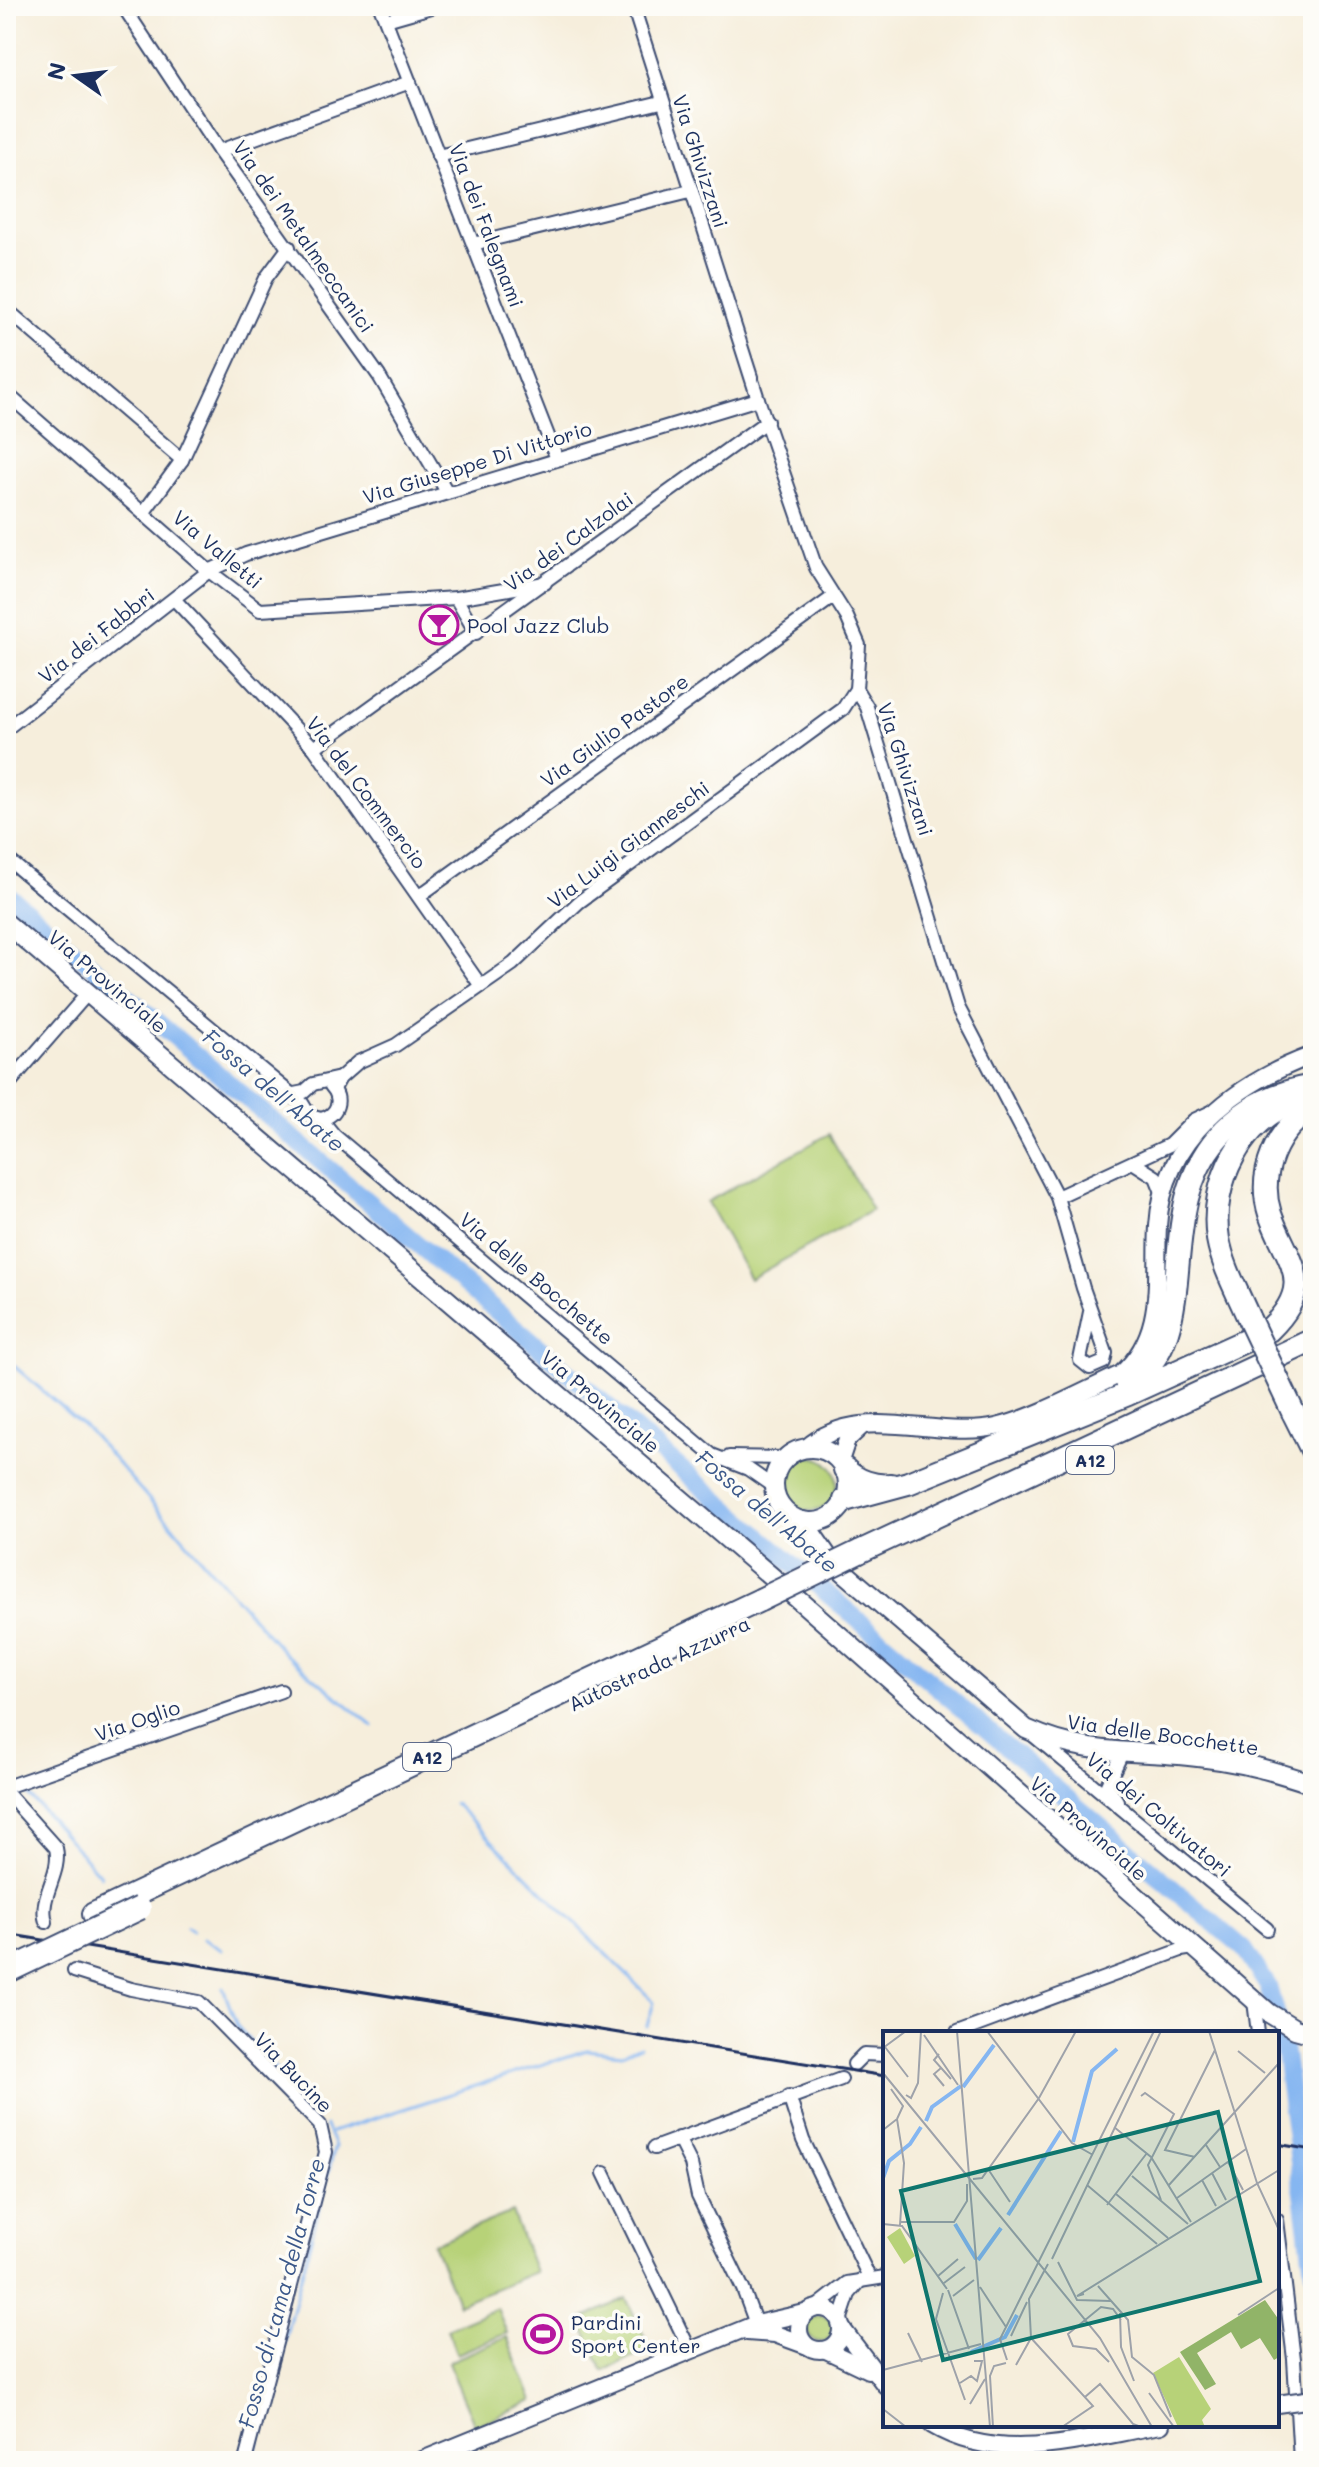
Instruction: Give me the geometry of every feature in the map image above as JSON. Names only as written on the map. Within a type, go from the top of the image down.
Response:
[{"type":"highway","points":[[1105,1401],[1147,1370],[1166,1341],[1183,1204],[1207,1150],[1229,1124],[1257,1103],[1278,1093],[1313,1086]]},
{"type":"highway","points":[[1313,1096],[1285,1104],[1254,1127],[1232,1157],[1222,1181],[1217,1217],[1219,1240],[1249,1319],[1313,1452]]},
{"type":"highway","points":[[839,1508],[908,1483],[1262,1336],[1282,1316],[1293,1294],[1295,1271],[1267,1203],[1268,1166],[1284,1133],[1313,1109]]},
{"type":"highway","name":"Autostrada Azzurra","points":[[6,1956],[863,1559],[1313,1340]]},
{"type":"highway","name":"Autostrada Azzurra","points":[[863,1559],[1313,1356]]},
{"type":"highway","points":[[842,1465],[852,1477],[881,1486],[908,1483]]},
{"type":"highway","name":"Autostrada Azzurra","points":[[6,1972],[765,1605]]},
{"type":"main road","name":"Via Provinciale","points":[[6,923],[806,1606],[1254,2001],[1304,2032]]},
{"type":"main road","points":[[830,1560],[825,1544],[839,1508],[848,1479],[842,1465],[819,1448],[806,1448],[786,1458],[779,1466],[774,1487],[786,1513],[813,1522],[839,1508]]},
{"type":"main road","name":"Via delle Bocchette","points":[[803,1521],[830,1560],[1026,1729],[1057,1743],[1122,1753],[1203,1757],[1245,1764],[1313,1784]]},
{"type":"street","name":"Via dei Metalmeccanici","points":[[123,6],[219,151],[379,376],[447,492]]},
{"type":"street","name":"Via dei Falegnami","points":[[380,6],[557,459]]},
{"type":"street","points":[[386,20],[435,6]]},
{"type":"street","name":"Via Ghivizzani","points":[[633,6],[661,102],[816,568],[847,617],[859,645],[856,689],[867,707],[958,1007],[1057,1197],[1090,1312]]},
{"type":"street","points":[[219,151],[410,82]]},
{"type":"street","points":[[438,156],[661,102]]},
{"type":"street","points":[[473,244],[690,191]]},
{"type":"street","points":[[144,512],[182,460],[266,278],[289,247]]},
{"type":"street","points":[[6,309],[182,460]]},
{"type":"street","name":"Via Valletti","points":[[6,393],[209,571],[260,610],[456,598],[545,583]]},
{"type":"street","name":"Via Giuseppe Di Vittorio","points":[[209,571],[246,554],[758,399]]},
{"type":"street","name":"Via dei Calzolai","points":[[314,748],[767,421]]},
{"type":"street","name":"Via dei Fabbri","points":[[6,729],[209,571]]},
{"type":"street","name":"Via Giulio Pastore","points":[[419,896],[833,597]]},
{"type":"street","points":[[456,598],[476,633]]},
{"type":"street","name":"Via del Commercio","points":[[174,599],[314,748],[481,986]]},
{"type":"street","name":"Via Luigi Gianneschi","points":[[333,1083],[358,1062],[396,1045],[513,964],[579,902],[843,709],[856,689]]},
{"type":"street","name":"Via delle Bocchette","points":[[6,858],[289,1095],[303,1097],[306,1113],[326,1117],[334,1135],[712,1455]]},
{"type":"street","points":[[6,1087],[88,993]]},
{"type":"street","points":[[1057,1197],[1169,1145],[1194,1120],[1211,1112],[1246,1086],[1313,1055]]},
{"type":"street","points":[[303,1097],[313,1084],[333,1083],[338,1100],[326,1117]]},
{"type":"street","points":[[806,1448],[820,1436],[863,1425],[893,1422],[969,1431],[1000,1426],[1121,1374],[1136,1360],[1154,1324],[1158,1222],[1164,1197],[1176,1165],[1211,1112]]},
{"type":"street","points":[[1135,1162],[1165,1154],[1176,1165]]},
{"type":"street","points":[[1135,1162],[1156,1177],[1164,1197]]},
{"type":"street","points":[[842,1465],[847,1440],[863,1425]]},
{"type":"street","points":[[712,1455],[751,1460],[786,1458]]},
{"type":"street","points":[[712,1455],[748,1469],[774,1487]]},
{"type":"street","name":"Via Oglio","points":[[8,1788],[281,1691]]},
{"type":"street","name":"Via dei Coltivatori","points":[[1026,1729],[1267,1929]]},
{"type":"street","points":[[1122,1753],[1107,1785],[1123,1811]]},
{"type":"street","points":[[8,1788],[56,1848],[58,1858],[42,1909],[46,1922]]},
{"type":"street","points":[[962,2031],[1153,1960],[1194,1948]]},
{"type":"street","name":"Via Bucine","points":[[74,1971],[178,2001],[199,2002],[320,2125],[326,2139],[326,2152],[245,2461]]},
{"type":"street","points":[[1254,2001],[1258,2031]]},
{"type":"street","points":[[854,2064],[864,2054],[883,2055]]},
{"type":"street","points":[[654,2148],[841,2079]]},
{"type":"street","points":[[789,2096],[803,2140],[866,2280]]},
{"type":"street","points":[[678,2138],[691,2164],[698,2196],[743,2289],[756,2324]]},
{"type":"street","points":[[604,2173],[690,2350]]},
{"type":"street","points":[[1279,2256],[1294,2359],[1300,2461]]},
{"type":"street","points":[[805,2345],[798,2325],[810,2310],[847,2283],[883,2277]]},
{"type":"street","points":[[826,2350],[838,2341],[849,2294],[866,2280]]},
{"type":"street","points":[[420,2461],[756,2324],[810,2310],[832,2311],[883,2383]]},
{"type":"street","points":[[734,2333],[775,2334],[826,2350],[873,2373]]},
{"type":"street","points":[[1279,2404],[1313,2399]]},
{"type":"street","points":[[936,2427],[966,2442],[1004,2449],[1148,2427]]},
{"type":"green space","points":[[829,1134],[872,1210],[750,1279],[707,1202]]},
{"type":"green space","points":[[810,1457],[829,1465],[837,1484],[829,1503],[810,1511],[791,1503],[783,1484],[791,1465]]},
{"type":"green space","points":[[512,2212],[535,2272],[458,2304],[433,2244]]},
{"type":"green space","points":[[626,2298],[650,2349],[603,2371],[580,2320]]},
{"type":"green space","points":[[497,2308],[507,2333],[457,2354],[447,2329]]},
{"type":"green space","points":[[820,2316],[829,2320],[833,2329],[829,2338],[820,2342],[811,2338],[807,2329],[811,2320]]},
{"type":"green space","points":[[507,2337],[533,2401],[475,2426],[448,2362]]},
{"type":"waterway","name":"Fossa dell'Abate","points":[[6,893],[1244,1949],[1268,1986],[1284,2046],[1313,2271]]},
{"type":"waterway","points":[[6,1359],[89,1431],[286,1655],[373,1726]]},
{"type":"waterway","points":[[6,1771],[16,1781]]},
{"type":"waterway","points":[[21,1786],[101,1876]]},
{"type":"waterway","points":[[454,1803],[654,2002],[647,2026]]},
{"type":"waterway","points":[[187,1927],[192,1932]]},
{"type":"waterway","points":[[203,1939],[222,1950]]},
{"type":"waterway","points":[[223,1988],[237,2026],[297,2093]]},
{"type":"waterway","points":[[332,2132],[587,2050],[622,2054],[640,2046]]},
{"type":"waterway","name":"Fosso di Lama della Torre","points":[[253,2461],[335,2146],[326,2126]]},
{"type":"railway","points":[[6,1934],[883,2076]]},
{"type":"railway","points":[[1279,2144],[1313,2150]]},
{"type":"place","name":"Pool Jazz Club","points":[[439,625]]},
{"type":"place","name":"Pardini Sport Center","points":[[543,2334]]}]
